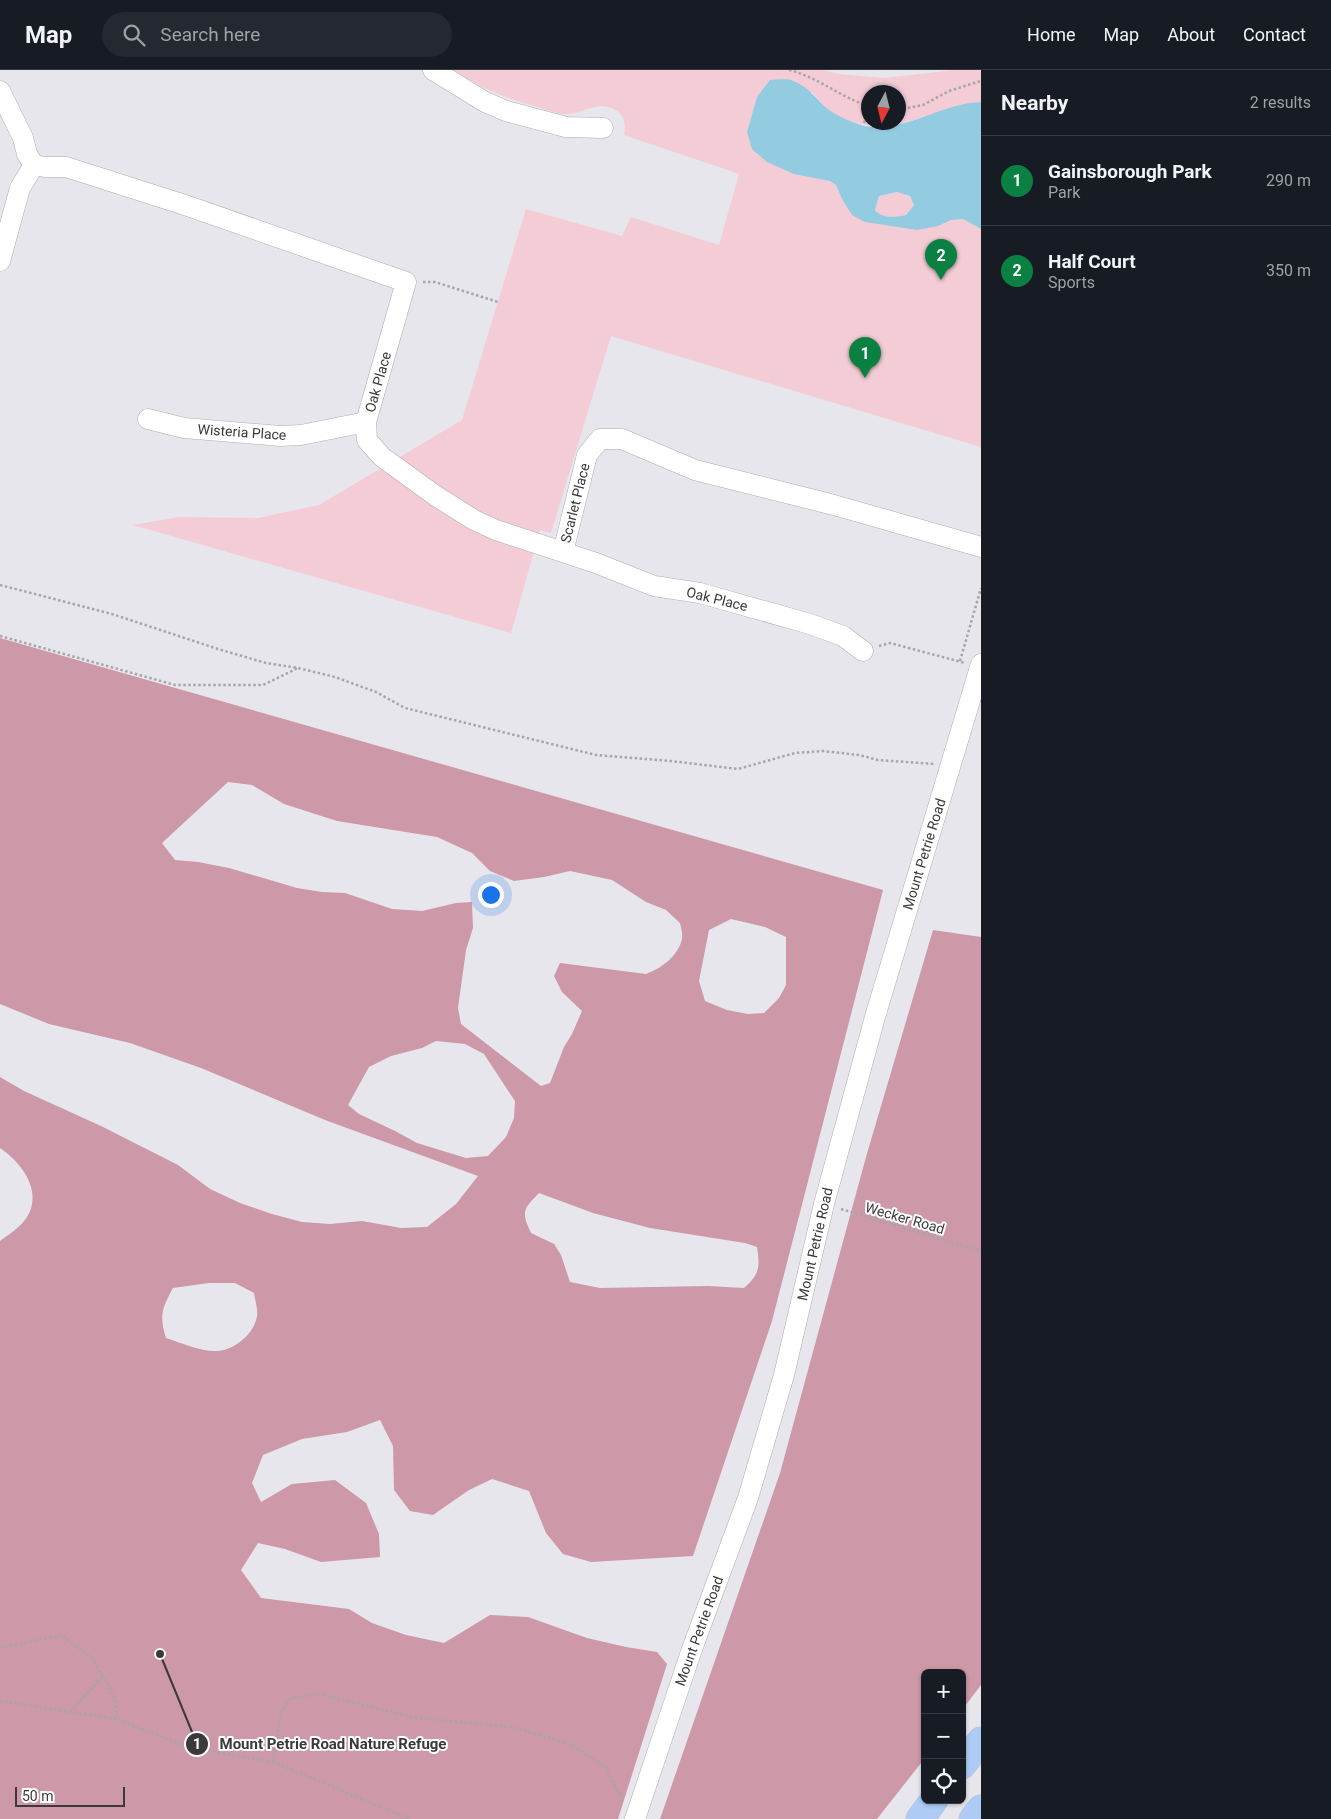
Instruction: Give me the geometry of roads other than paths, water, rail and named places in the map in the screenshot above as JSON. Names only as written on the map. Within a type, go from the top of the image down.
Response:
[{"type":"highway","points":[[966,1760],[981,1741]]},
{"type":"highway","points":[[920,1819],[931,1804]]},
{"type":"highway","points":[[973,1819],[981,1809]]},
{"type":"street","points":[[433,70],[485,102],[506,111],[566,127],[603,128]]},
{"type":"street","points":[[0,91],[23,138],[27,154],[34,165],[20,188],[0,260]]},
{"type":"street","name":"Oak Place","points":[[34,165],[66,167],[185,205],[406,282],[366,422],[368,440],[382,457],[436,496],[474,520],[496,530],[596,563],[654,586],[700,593],[810,624],[842,636],[863,651]]},
{"type":"street","name":"Wisteria Place","points":[[148,419],[184,428],[280,436],[300,435],[366,422]]},
{"type":"street","name":"Scarlet Place","points":[[563,552],[587,455],[600,439],[622,439],[695,470],[834,505],[981,547]]},
{"type":"street","name":"Mount Petrie Road","points":[[638,1811],[692,1650],[748,1498],[784,1375],[824,1204],[875,1017],[981,665]]},
{"type":"water","points":[[785,79],[799,84],[833,113],[861,124],[861,130],[906,130],[906,122],[967,103],[981,102],[981,229],[963,219],[951,220],[938,226],[917,230],[865,222],[852,215],[836,185],[830,181],[794,174],[767,162],[752,149],[747,132],[757,97],[770,80]],"holes":[[[897,192],[910,196],[914,205],[906,215],[893,217],[882,215],[875,210],[879,196]]]},
{"type":"place","name":"Half Court","points":[[941,280]]},
{"type":"place","name":"Gainsborough Park","points":[[865,378]]},
{"type":"place","name":"Mount Petrie Road Nature Refuge","points":[[160,1654]]}]
